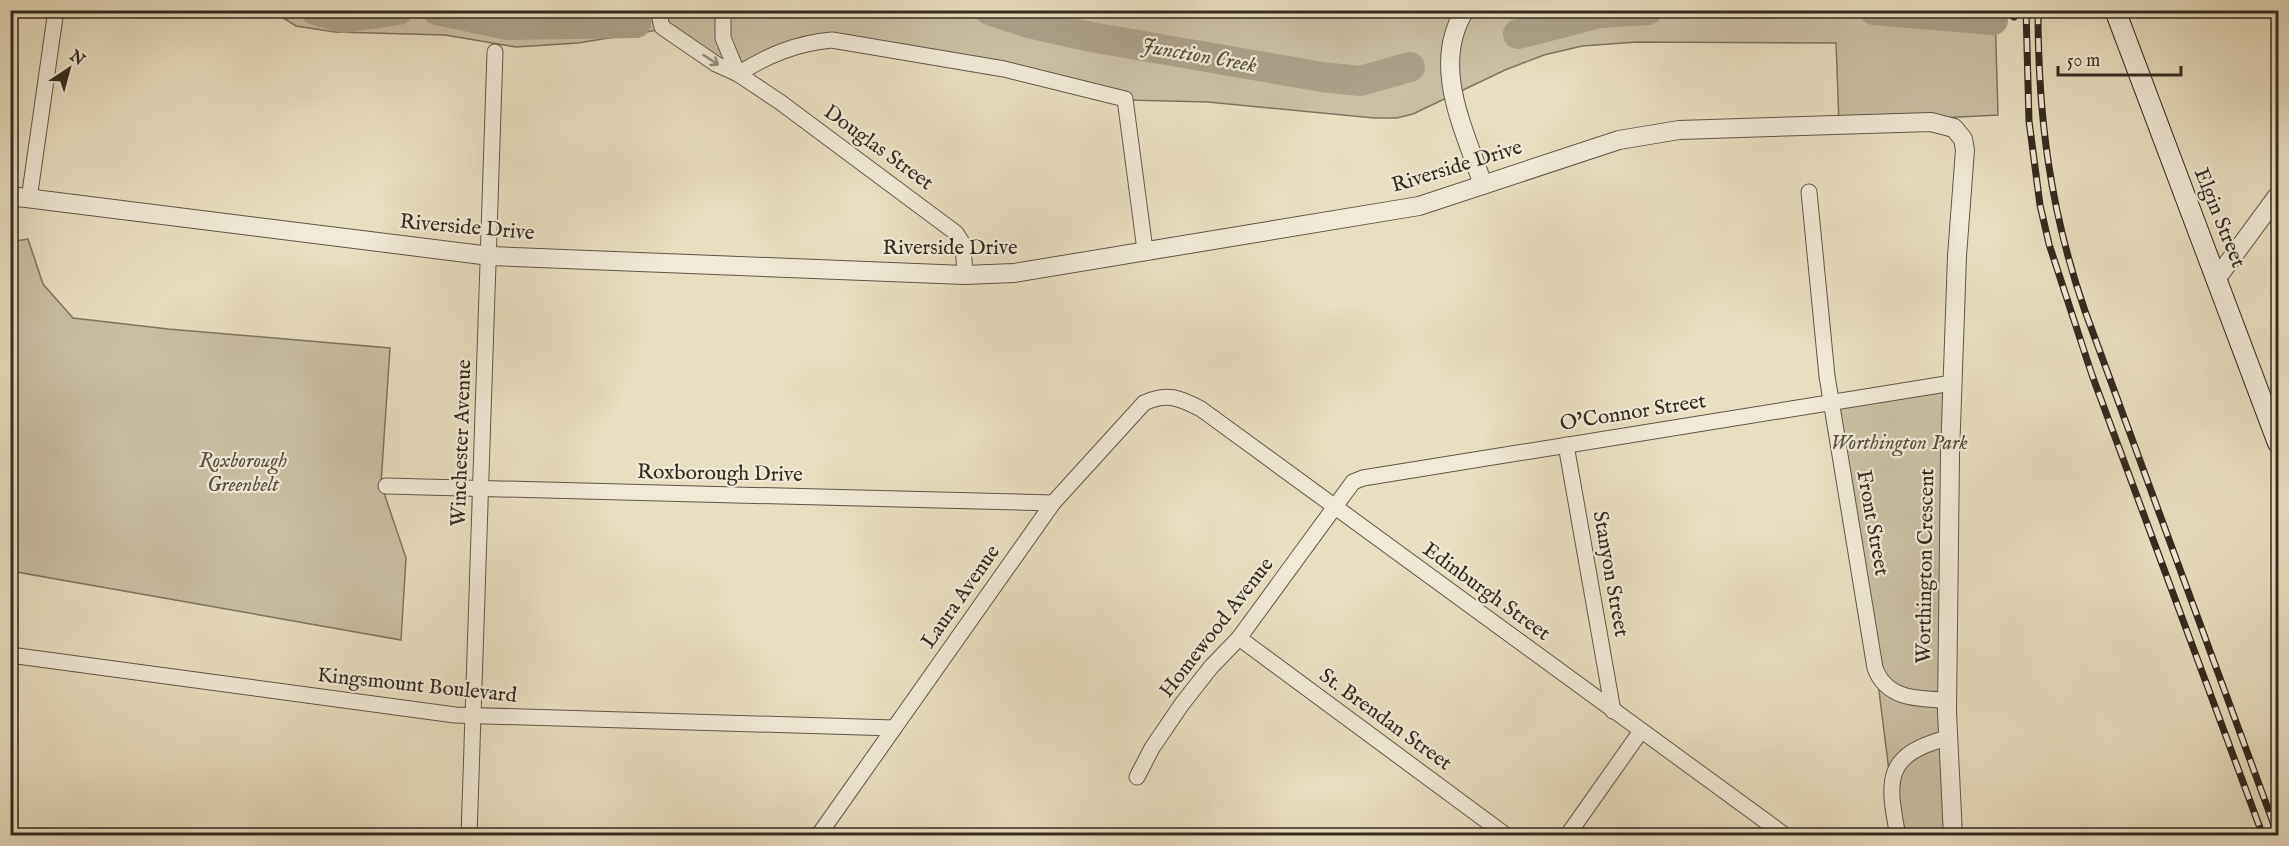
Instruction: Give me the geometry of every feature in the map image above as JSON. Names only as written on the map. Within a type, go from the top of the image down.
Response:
[{"type":"main road","name":"Elgin Street","points":[[2115,10],[2182,194],[2217,278],[2278,443]]},
{"type":"street","points":[[29,198],[56,10]]},
{"type":"street","name":"Douglas Street","points":[[658,10],[662,27],[780,102],[956,232],[963,244],[965,274]]},
{"type":"street","points":[[723,10],[723,39],[738,74],[777,52],[807,42],[832,40],[1004,69],[1125,99],[1145,250]]},
{"type":"street","points":[[1465,10],[1458,22],[1450,48],[1448,67],[1451,87],[1483,185]]},
{"type":"street","name":"Winchester Avenue","points":[[469,836],[475,717],[495,52]]},
{"type":"street","name":"Riverside Drive","points":[[10,196],[490,256],[965,274],[1014,273],[1419,206],[1619,140],[1648,133],[1804,125],[1931,122],[1948,125]]},
{"type":"street","name":"Worthington Crescent","points":[[1948,125],[1959,132],[1965,150],[1957,256],[1952,383],[1947,738],[1953,836]]},
{"type":"street","name":"Front Street","points":[[1809,192],[1831,403],[1875,668],[1880,681],[1887,688],[1906,696],[1947,700]]},
{"type":"street","points":[[2217,278],[2278,195]]},
{"type":"street","name":"O'Connor Street","points":[[1334,507],[1347,489],[1363,478],[1952,383]]},
{"type":"street","name":"Edinburgh Street","points":[[1156,397],[1171,395],[1201,409],[1786,836]]},
{"type":"street","name":"Laura Avenue","points":[[818,836],[1053,503],[1131,416],[1144,403],[1156,397]]},
{"type":"street","name":"Stanyon Street","points":[[1566,446],[1613,711]]},
{"type":"street","name":"Roxborough Drive","points":[[386,486],[1053,503]]},
{"type":"street","name":"Homewood Avenue","points":[[1137,777],[1152,748],[1182,704],[1211,667],[1239,638],[1334,507]]},
{"type":"street","name":"St. Brendan Street","points":[[1239,638],[1507,836]]},
{"type":"street","name":"Kingsmount Boulevard","points":[[10,655],[475,717],[894,728]]},
{"type":"street","points":[[1566,836],[1641,731]]},
{"type":"street","points":[[1898,836],[1890,794],[1892,777],[1913,751],[1947,738]]},
{"type":"green space","points":[[272,11],[1995,11],[1998,115],[1839,123],[1836,43],[1637,42],[1582,46],[1544,55],[1505,70],[1413,114],[1397,118],[1374,118],[1208,102],[1127,100],[832,41],[738,75],[664,29],[578,43],[516,47],[445,35],[335,32],[296,26]]},
{"type":"green space","name":"Roxborough Greenbelt","points":[[28,239],[43,284],[73,318],[168,329],[390,348],[381,484],[406,558],[401,640],[11,571],[10,242]]},
{"type":"green space","name":"Worthington Park","points":[[1953,382],[1954,835],[1897,835],[1876,667],[1832,402]]},
{"type":"waterway","name":"Junction Creek","points":[[315,10],[344,18],[398,10]]},
{"type":"waterway","name":"Junction Creek","points":[[437,10],[508,25],[636,23]]},
{"type":"waterway","name":"Junction Creek","points":[[989,10],[1029,23],[1091,37],[1322,77],[1360,81],[1410,67]]},
{"type":"waterway","name":"Junction Creek","points":[[1518,34],[1600,13],[1648,10]]},
{"type":"waterway","name":"Junction Creek","points":[[1874,10],[1993,20]]},
{"type":"railway","points":[[2014,17],[2015,10]]},
{"type":"railway","points":[[2026,10],[2029,121],[2040,205],[2049,244],[2092,375],[2263,836]]},
{"type":"railway","points":[[2038,10],[2040,88],[2048,163],[2073,273],[2278,836]]}]
